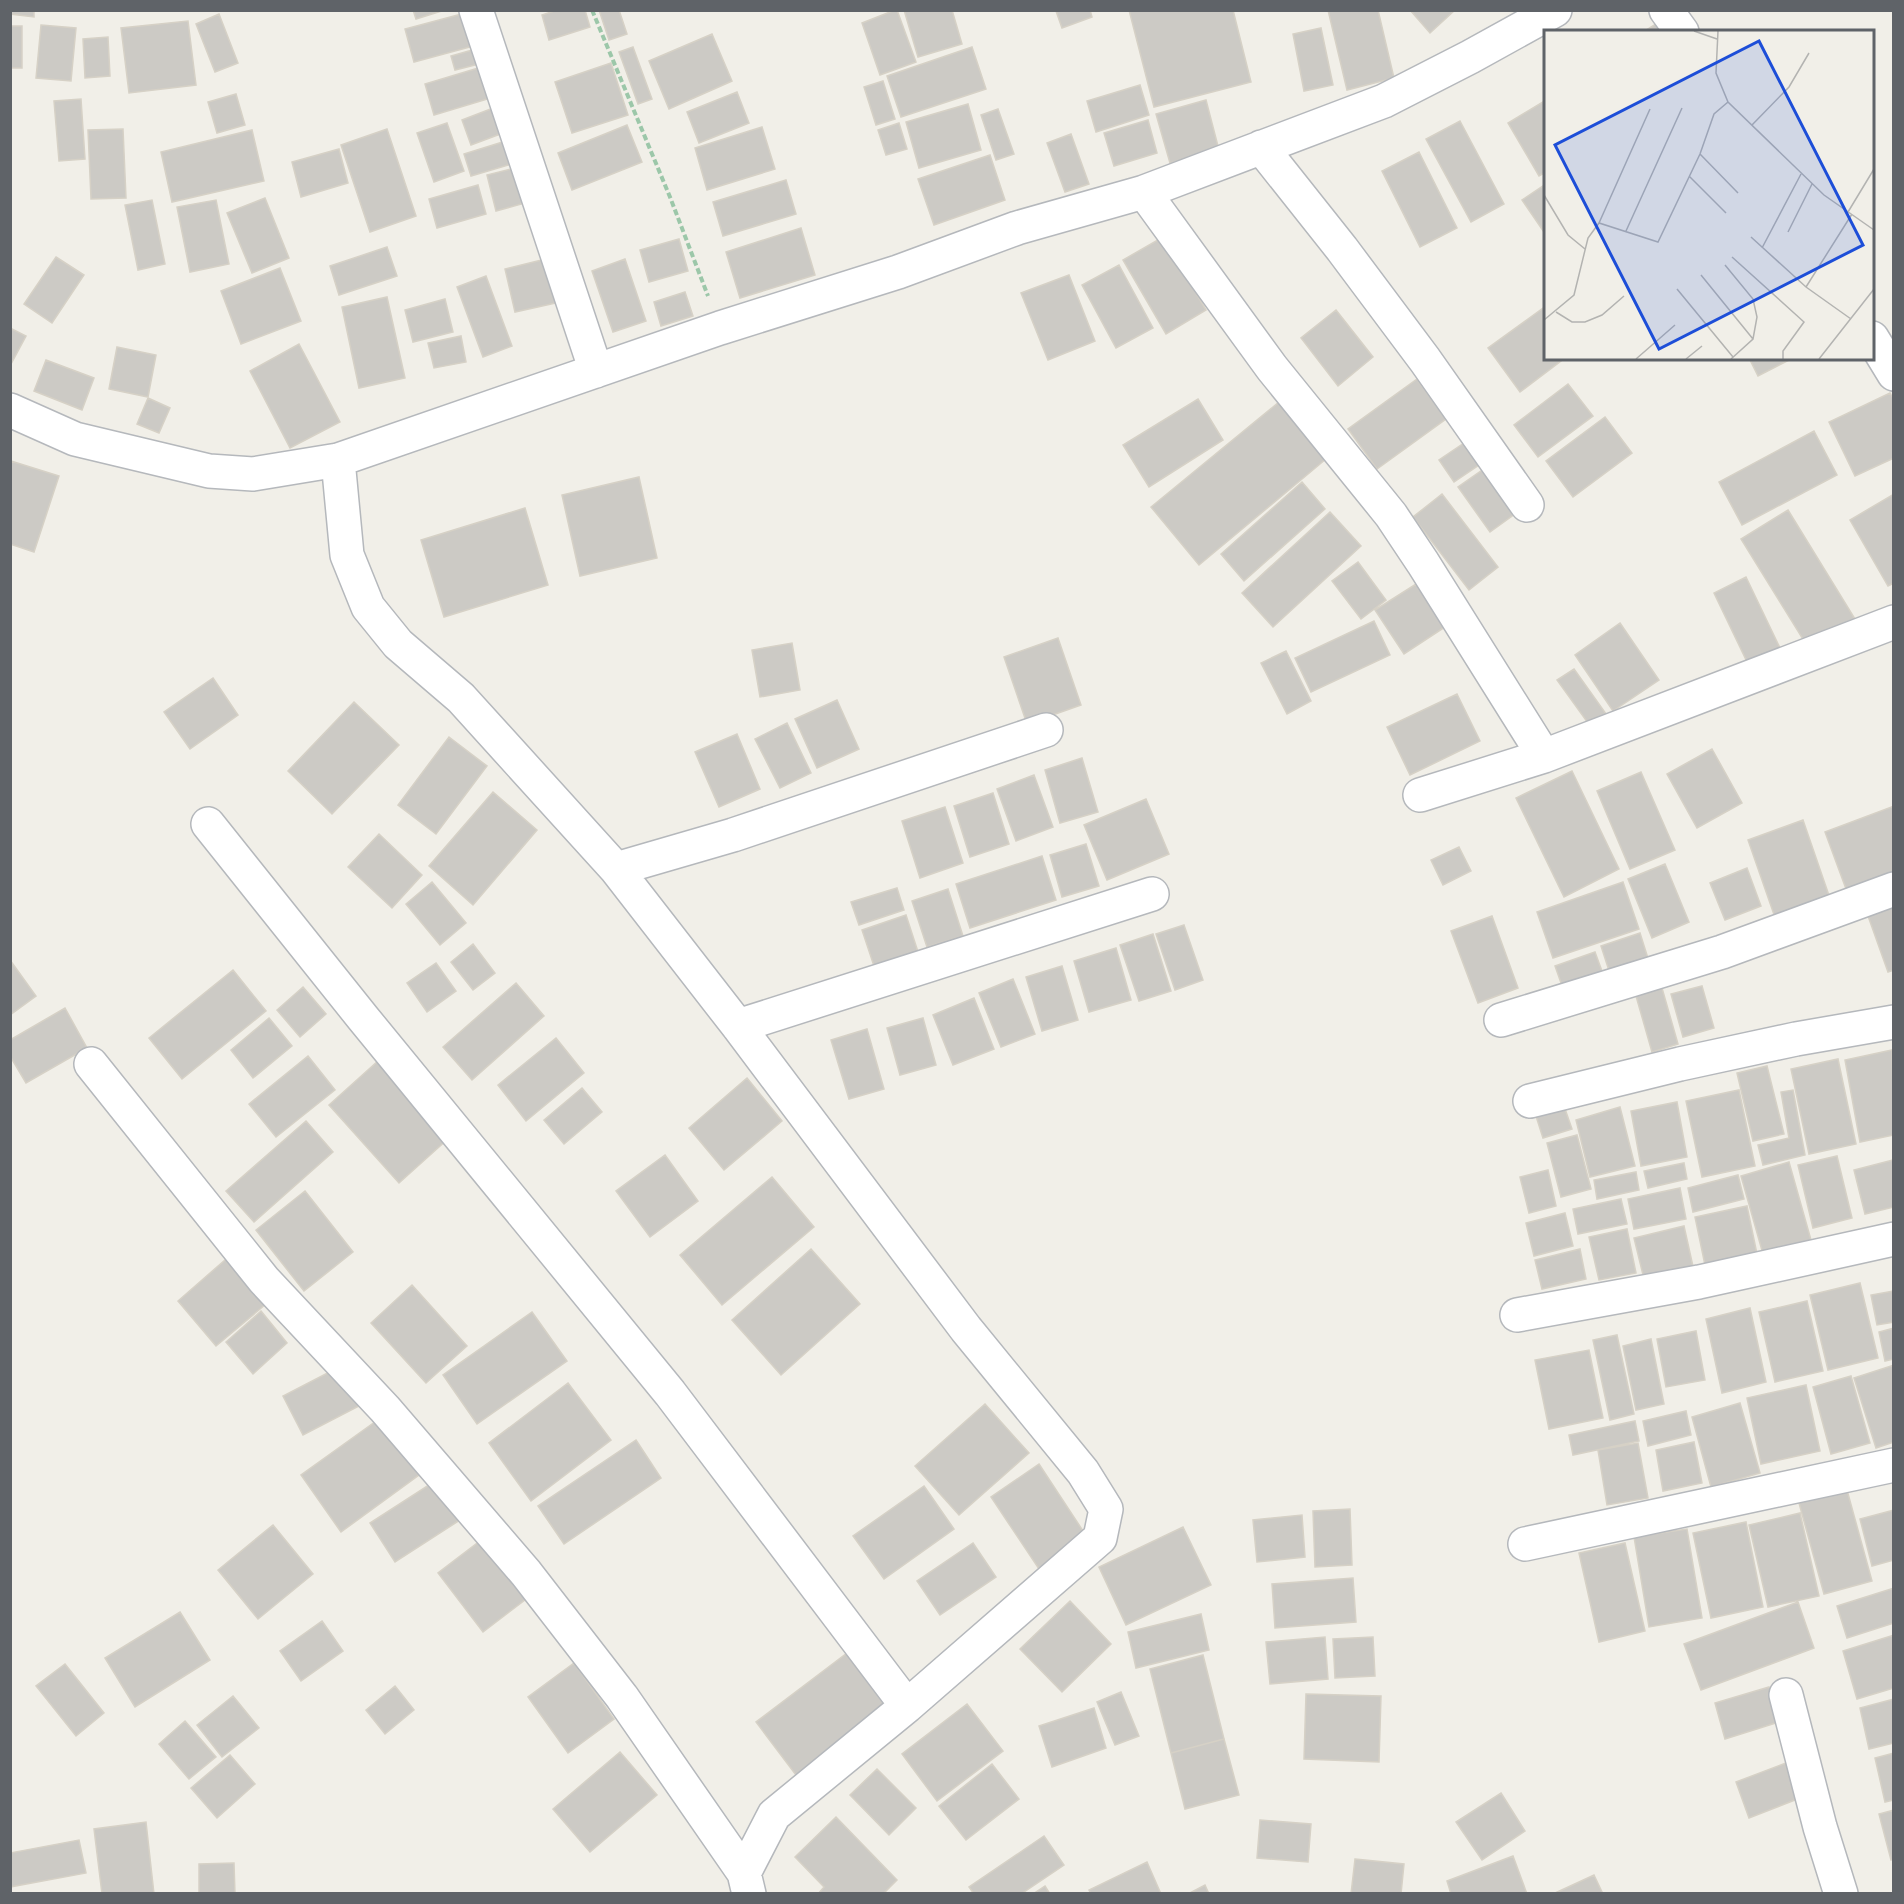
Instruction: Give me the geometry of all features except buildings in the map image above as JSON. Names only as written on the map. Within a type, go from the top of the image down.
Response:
[{"type":"street","points":[[476,10],[596,371]]},
{"type":"street","points":[[10,410],[75,439],[209,471],[253,474],[338,459],[720,327],[898,272],[1017,228],[1144,192],[1384,101],[1555,10]]},
{"type":"street","points":[[1666,10],[1681,30]]},
{"type":"street","points":[[1261,147],[1342,249],[1425,360],[1527,505]]},
{"type":"street","points":[[1144,192],[1272,368],[1391,516],[1544,756]]},
{"type":"street","points":[[1874,341],[1893,374]]},
{"type":"street","points":[[338,459],[347,555],[368,607],[398,644],[461,698],[616,869],[738,1026],[966,1329],[1083,1472],[1106,1509],[1100,1538],[907,1706],[774,1815],[747,1883]]},
{"type":"street","points":[[1420,795],[1544,756],[1893,622]]},
{"type":"street","points":[[616,869],[734,836],[1046,730]]},
{"type":"street","points":[[208,824],[670,1393],[907,1706]]},
{"type":"street","points":[[1501,1020],[1722,952],[1893,889]]},
{"type":"street","points":[[738,1026],[1152,894]]},
{"type":"street","points":[[1530,1101],[1680,1064],[1797,1039],[1893,1022]]},
{"type":"street","points":[[91,1064],[264,1280],[385,1409],[526,1573],[622,1697],[747,1883]]},
{"type":"street","points":[[1517,1315],[1699,1282],[1893,1239]]},
{"type":"street","points":[[1525,1544],[1893,1465]]},
{"type":"street","points":[[1786,1695],[1841,1893]]},
{"type":"path","points":[[592,10],[666,186],[720,327]]}]
